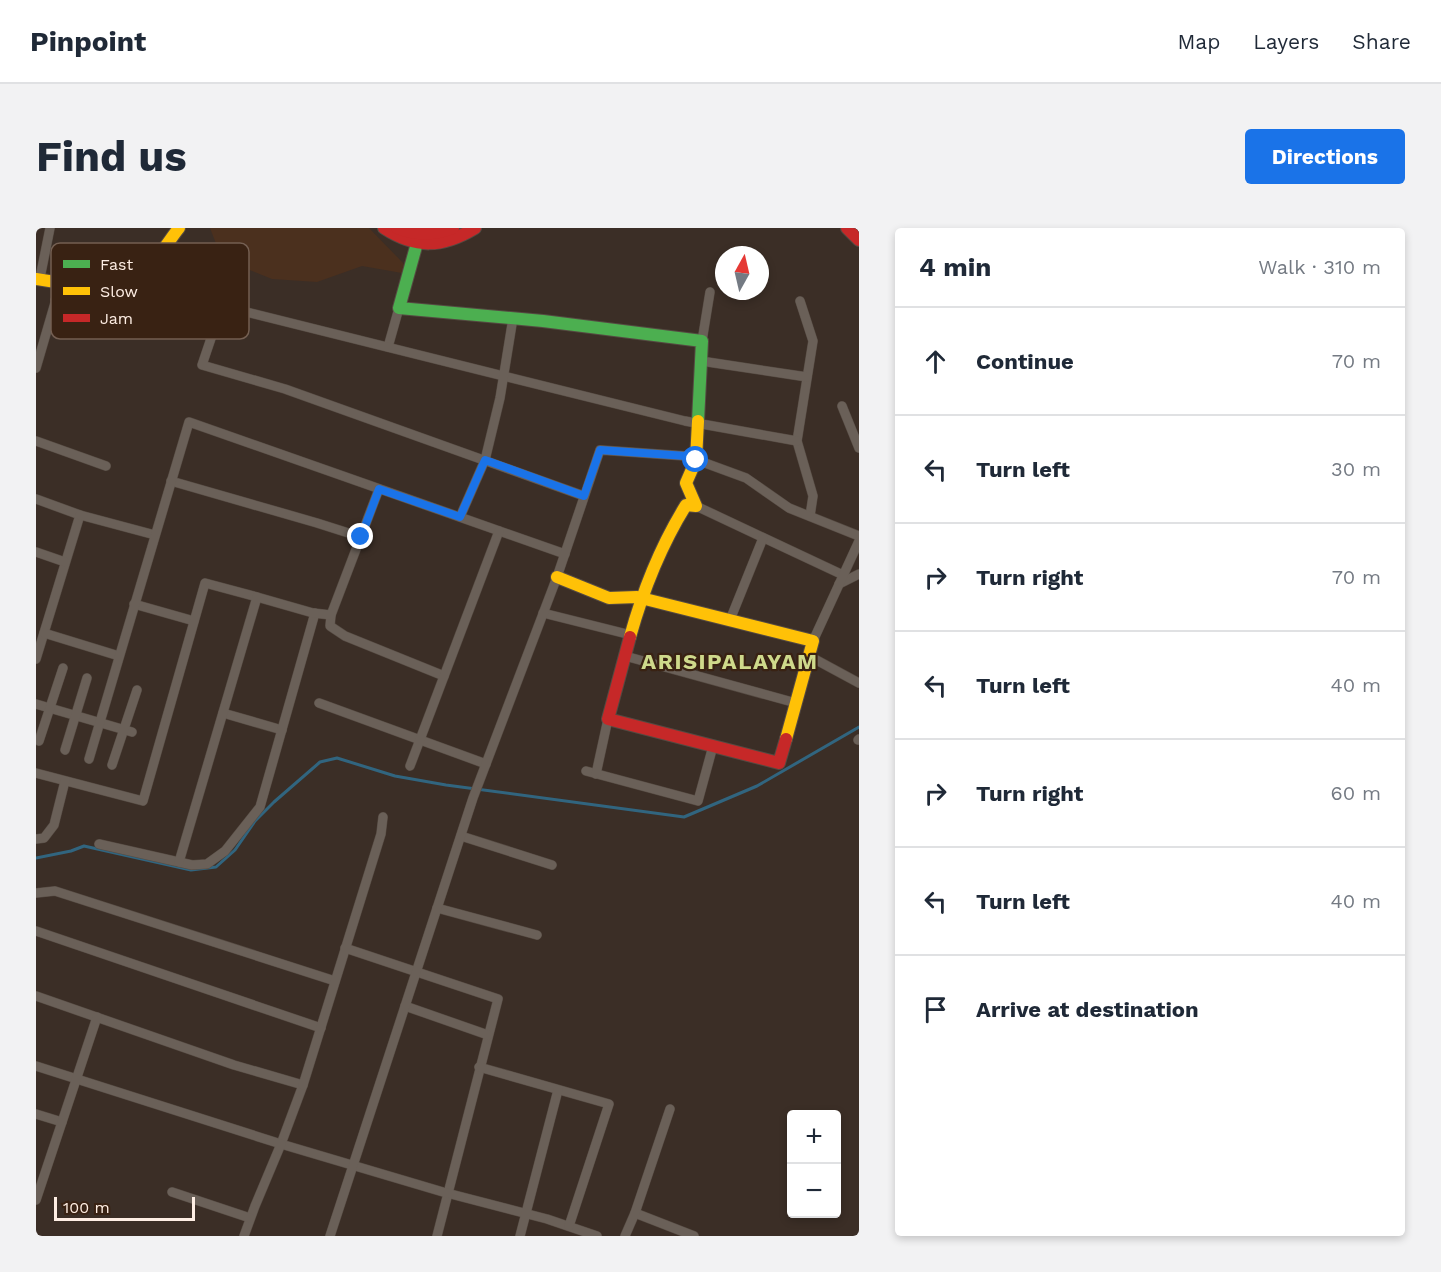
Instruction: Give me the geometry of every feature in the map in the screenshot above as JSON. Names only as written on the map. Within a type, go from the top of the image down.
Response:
[{"type":"street","points":[[38,275],[50,228]]},
{"type":"street","points":[[158,243],[171,228]]},
{"type":"street","points":[[167,243],[179,228]]},
{"type":"street","points":[[384,228],[398,238],[417,243],[441,244],[462,237],[475,228]]},
{"type":"street","points":[[397,228],[423,234],[453,228]]},
{"type":"street","points":[[847,228],[859,240]]},
{"type":"street","points":[[388,347],[417,243]]},
{"type":"street","points":[[696,506],[686,483],[696,460],[702,341],[710,292]]},
{"type":"street","points":[[800,301],[813,341],[797,441],[813,496],[810,516]]},
{"type":"street","points":[[399,308],[513,318],[702,341]]},
{"type":"street","points":[[249,313],[698,423],[797,441]]},
{"type":"street","points":[[36,368],[51,314]]},
{"type":"street","points":[[460,517],[485,460],[500,398],[513,318]]},
{"type":"street","points":[[211,339],[202,365],[285,389],[584,496]]},
{"type":"street","points":[[701,361],[807,376]]},
{"type":"street","points":[[842,406],[859,448]]},
{"type":"street","points":[[88,759],[189,422],[565,554]]},
{"type":"street","points":[[36,441],[105,466]]},
{"type":"street","points":[[330,1236],[461,836],[557,577],[600,450],[686,456],[746,478],[789,508],[859,536]]},
{"type":"street","points":[[171,481],[361,537]]},
{"type":"street","points":[[379,489],[331,615],[330,626],[345,636],[444,676]]},
{"type":"street","points":[[36,499],[80,515],[155,535]]},
{"type":"street","points":[[714,746],[698,801],[591,772],[608,720],[640,598],[675,522],[686,505],[696,506],[764,538],[841,580],[859,574]]},
{"type":"street","points":[[36,659],[80,515]]},
{"type":"street","points":[[410,766],[499,531]]},
{"type":"street","points":[[730,620],[764,538]]},
{"type":"street","points":[[608,720],[779,763],[813,641],[859,541]]},
{"type":"street","points":[[36,552],[66,562]]},
{"type":"street","points":[[557,577],[609,598],[640,598],[813,641]]},
{"type":"street","points":[[36,773],[143,801],[205,583],[315,613],[331,615]]},
{"type":"street","points":[[179,862],[257,597]]},
{"type":"street","points":[[134,604],[194,621]]},
{"type":"street","points":[[99,844],[192,865],[207,864],[225,851],[260,807],[315,613]]},
{"type":"street","points":[[543,614],[631,635]]},
{"type":"street","points":[[44,633],[119,656]]},
{"type":"street","points":[[809,656],[859,683]]},
{"type":"street","points":[[625,657],[796,703]]},
{"type":"street","points":[[39,741],[63,668]]},
{"type":"street","points":[[65,750],[87,678]]},
{"type":"street","points":[[112,765],[128,731],[137,690]]},
{"type":"street","points":[[320,703],[486,764]]},
{"type":"street","points":[[36,704],[128,731]]},
{"type":"street","points":[[223,713],[282,730]]},
{"type":"street","points":[[36,838],[44,838],[54,825],[65,781]]},
{"type":"street","points":[[244,1236],[303,1085],[381,834],[383,817]]},
{"type":"street","points":[[461,836],[552,865]]},
{"type":"street","points":[[36,893],[55,891],[335,981]]},
{"type":"street","points":[[437,908],[537,935]]},
{"type":"street","points":[[36,931],[321,1028]]},
{"type":"street","points":[[345,948],[498,999],[437,1236]]},
{"type":"street","points":[[36,996],[234,1065],[303,1085]]},
{"type":"street","points":[[405,1006],[488,1035]]},
{"type":"street","points":[[36,1200],[40,1173],[62,1122],[97,1017]]},
{"type":"street","points":[[36,1066],[281,1144],[526,1213],[597,1236]]},
{"type":"street","points":[[479,1067],[609,1104],[569,1226]]},
{"type":"street","points":[[520,1236],[558,1090]]},
{"type":"street","points":[[625,1236],[670,1109]]},
{"type":"street","points":[[36,1114],[62,1122]]},
{"type":"street","points":[[172,1192],[250,1218]]},
{"type":"street","points":[[635,1213],[694,1236]]},
{"type":"shaded area","points":[[210,228],[369,228],[404,264],[402,273],[362,266],[317,282],[272,279],[249,270],[249,243],[216,243]]},
{"type":"waterway","points":[[36,858],[84,846],[191,870],[216,867],[235,850],[255,821],[274,802],[320,762],[337,758],[395,776],[446,785],[684,817],[757,786],[859,727]]},
{"type":"traffic: fast","points":[[417,243],[399,308],[543,321],[702,341],[698,421]]},
{"type":"traffic: slow","points":[[168,243],[179,228]]},
{"type":"traffic: slow","points":[[36,279],[51,281]]},
{"type":"traffic: slow","points":[[630,637],[647,586],[668,537],[686,505],[696,506],[686,483],[696,460],[698,421]]},
{"type":"traffic: slow","points":[[557,577],[609,598],[637,597],[813,641],[786,739]]},
{"type":"traffic: jam","points":[[384,228],[418,243],[440,242],[463,235],[475,228]]},
{"type":"traffic: jam","points":[[397,228],[425,233],[453,228]]},
{"type":"traffic: jam","points":[[847,228],[859,240]]},
{"type":"traffic: jam","points":[[630,637],[608,719],[779,763],[786,739]]},
{"type":"district","name":"ARISIPALAYAM","points":[[730,661]]},
{"type":"route","points":[[361,537],[379,489],[460,517],[485,460],[584,496],[600,450],[686,456],[696,460]]}]
